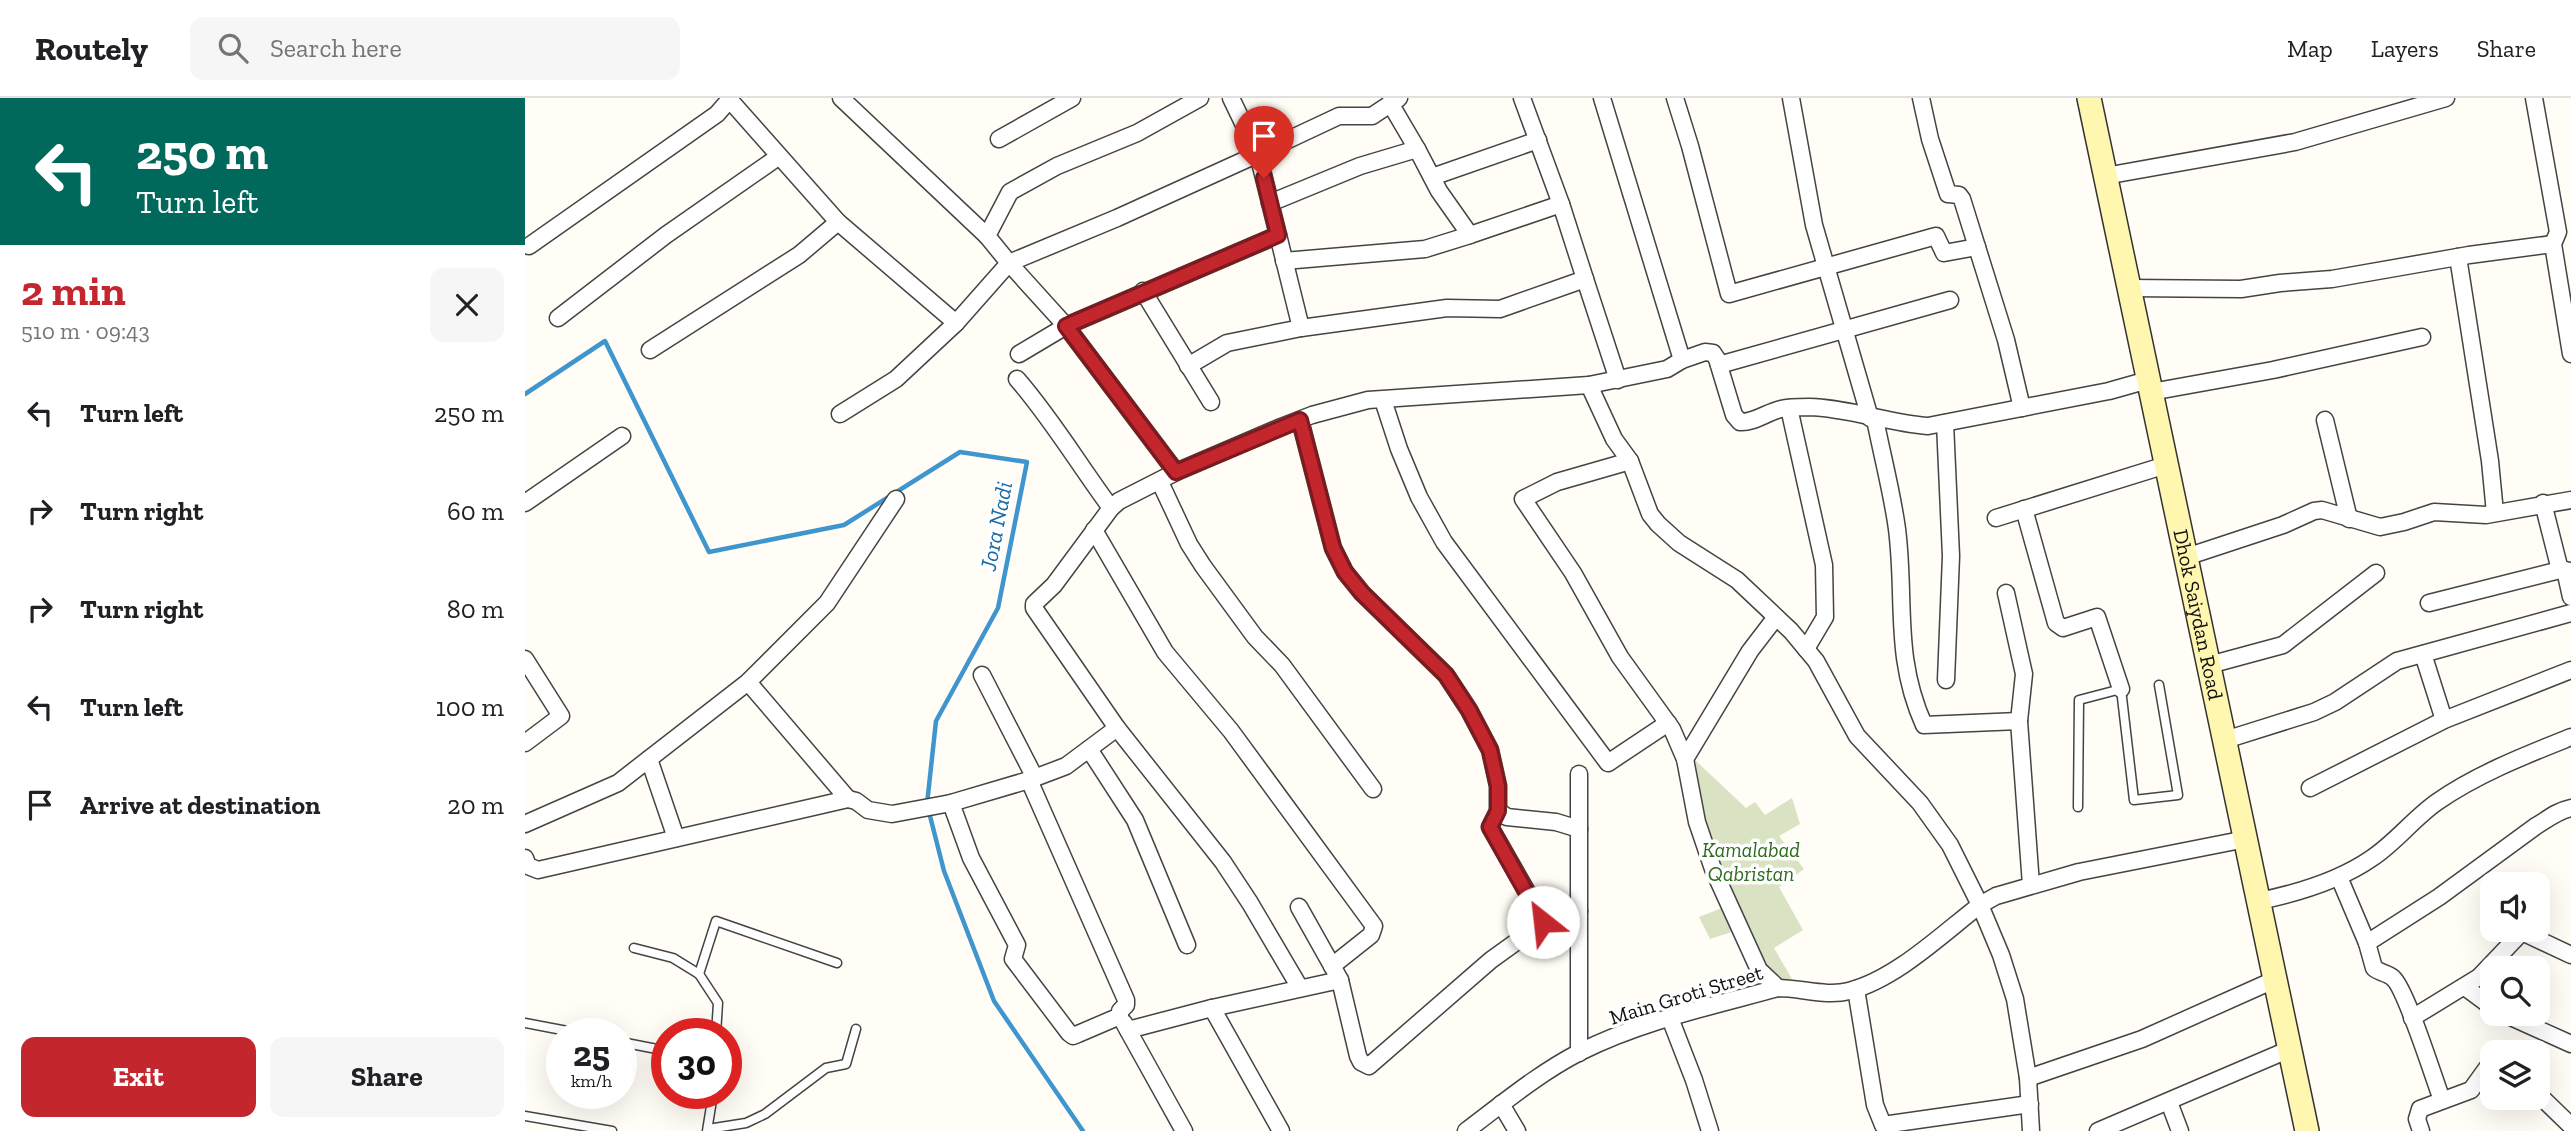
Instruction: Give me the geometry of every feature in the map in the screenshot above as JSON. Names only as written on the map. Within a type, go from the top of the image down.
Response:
[{"type":"main road","name":"Dhok Saiydan Road","points":[[2089,98],[2307,1131]]},
{"type":"street","points":[[841,98],[987,236],[1066,326],[1176,472]]},
{"type":"street","points":[[999,139],[1072,98]]},
{"type":"street","points":[[987,236],[1010,192],[1057,166],[1137,133],[1200,98]]},
{"type":"street","points":[[1231,98],[1258,153],[1301,328]]},
{"type":"street","points":[[1523,98],[1618,380]]},
{"type":"street","points":[[1602,98],[1682,360]]},
{"type":"street","points":[[1675,98],[1729,294],[1936,236],[1944,253],[1977,247]]},
{"type":"street","points":[[1791,98],[1814,225],[1872,418],[1897,530],[1903,656],[1912,699],[1924,725],[2019,721]]},
{"type":"street","points":[[1921,98],[1930,139],[1948,194],[1962,198],[2006,340],[2022,408]]},
{"type":"street","points":[[2105,176],[2295,142],[2446,98]]},
{"type":"street","points":[[2534,98],[2558,232],[2553,244],[2571,354]]},
{"type":"street","points":[[529,246],[717,114],[729,99],[838,222],[956,323]]},
{"type":"street","points":[[840,414],[896,379],[956,323],[1009,264],[1117,218],[1339,116],[1372,116],[1394,101],[1439,191],[1470,235]]},
{"type":"street","points":[[1432,177],[1538,140]]},
{"type":"street","points":[[1270,203],[1360,166],[1417,149]]},
{"type":"street","points":[[558,318],[666,235],[778,157]]},
{"type":"street","points":[[1284,261],[1425,249],[1560,204]]},
{"type":"street","points":[[650,350],[799,255],[838,222]]},
{"type":"street","points":[[1019,354],[1066,326],[1278,235]]},
{"type":"street","points":[[2129,289],[2241,289],[2332,279],[2553,244]]},
{"type":"street","points":[[2458,257],[2490,461],[2495,513]]},
{"type":"street","points":[[1188,366],[1227,343],[1301,328],[1447,308],[1500,309],[1585,279]]},
{"type":"street","points":[[1143,291],[1210,402]]},
{"type":"street","points":[[1719,365],[1950,300]]},
{"type":"street","points":[[1300,988],[1223,862],[1117,728],[1034,608],[1034,604],[1054,585],[1111,508],[1176,472],[1300,420],[1368,400],[1589,385],[1667,369],[1705,352],[1713,353],[1719,365],[1734,415],[1739,422],[1747,422],[1789,408],[1809,407],[1928,426],[2109,391],[2273,370],[2422,337]]},
{"type":"street","points":[[1017,379],[1041,406],[1111,508]]},
{"type":"street","points":[[1589,385],[1614,439],[1630,461],[1650,514],[1679,543],[1737,580],[1806,649],[1817,661],[1857,736],[1940,827],[1980,905],[2001,955],[2015,999],[2028,1078],[2031,1131]]},
{"type":"street","points":[[1383,400],[1419,497],[1444,542],[1608,763],[1668,723]]},
{"type":"street","points":[[1789,408],[1824,565],[1825,617],[1806,649]]},
{"type":"street","points":[[1300,420],[1333,548],[1345,572],[1362,593],[1446,675],[1469,710],[1490,750],[1498,786],[1498,811],[1490,827],[1543,922]]},
{"type":"street","points":[[2325,420],[2349,519]]},
{"type":"street","points":[[1945,423],[1951,556],[1946,680]]},
{"type":"street","points":[[525,503],[622,436]]},
{"type":"street","points":[[1630,461],[1557,482],[1523,499],[1573,573],[1620,657],[1668,723],[1685,758],[1697,822],[1713,869],[1759,970],[1779,988]]},
{"type":"street","points":[[1996,518],[2166,465]]},
{"type":"street","points":[[1160,482],[1189,544],[1203,566],[1255,637],[1282,664],[1373,789]]},
{"type":"street","points":[[525,824],[612,786],[748,682],[827,603],[896,499]]},
{"type":"street","points":[[2186,557],[2283,525],[2314,511],[2322,510],[2380,527],[2434,512],[2463,515],[2495,513],[2571,500]]},
{"type":"street","points":[[2543,503],[2571,597]]},
{"type":"street","points":[[2024,509],[2056,623],[2063,628],[2097,617],[2121,689]]},
{"type":"street","points":[[951,803],[971,858],[1017,945],[1013,959],[1073,1036],[1124,1023],[1212,1008],[1300,988],[1336,973],[1371,935],[1374,926],[1231,731],[1165,652],[1094,530]]},
{"type":"street","points":[[2429,603],[2565,570]]},
{"type":"street","points":[[2209,665],[2283,645],[2376,573]]},
{"type":"street","points":[[2005,593],[2024,674],[2019,721],[2031,886]]},
{"type":"street","points":[[2225,740],[2314,712],[2335,702],[2397,661],[2571,613]]},
{"type":"street","points":[[1685,758],[1750,651],[1776,617]]},
{"type":"street","points":[[2423,654],[2444,720]]},
{"type":"street","points":[[525,659],[561,716],[525,743]]},
{"type":"street","points":[[2310,788],[2444,720],[2571,670]]},
{"type":"street","points":[[982,675],[1032,779],[1126,1000],[1126,1005],[1120,1011],[1124,1023],[1184,1131]]},
{"type":"street","points":[[748,682],[848,799]]},
{"type":"street","points":[[525,858],[528,866],[538,870],[848,799],[856,801],[868,810],[892,814],[951,803],[1032,779],[1071,763],[1117,728]]},
{"type":"street","points":[[2259,901],[2291,894],[2339,877],[2373,858],[2435,803],[2458,788],[2571,737]]},
{"type":"street","points":[[1089,749],[1135,820],[1187,945]]},
{"type":"street","points":[[649,759],[676,838]]},
{"type":"street","points":[[1579,775],[1579,1053]]},
{"type":"street","points":[[2367,943],[2439,897],[2536,825],[2557,812],[2571,808]]},
{"type":"street","points":[[1498,811],[1507,817],[1556,822],[1579,830]]},
{"type":"street","name":"Main Groti Street","points":[[1466,1131],[1529,1083],[1579,1053],[1670,1018],[1779,988],[1828,993],[1848,992],[1892,971],[1996,896],[2079,872],[2246,839]]},
{"type":"street","points":[[2339,877],[2367,943],[2374,968],[2393,977],[2412,1017],[2442,1100]]},
{"type":"street","points":[[1299,907],[1336,973],[1358,1056],[1361,1062],[1369,1066],[1491,960],[1543,922],[1579,912]]},
{"type":"street","points":[[2412,1017],[2479,977],[2522,932],[2571,955]]},
{"type":"street","points":[[2028,1078],[2142,1039],[2274,980]]},
{"type":"street","points":[[2465,987],[2480,998]]},
{"type":"street","points":[[1856,989],[1875,1105],[1883,1125],[2030,1104]]},
{"type":"street","points":[[1212,1008],[1282,1131]]},
{"type":"street","points":[[1670,1018],[1710,1131]]},
{"type":"street","points":[[2531,1026],[2571,1044]]},
{"type":"street","points":[[2098,1131],[2290,1049]]},
{"type":"street","points":[[2421,1131],[2417,1112],[2471,1090],[2480,1077]]},
{"type":"street","points":[[2169,1102],[2180,1131]]},
{"type":"street","points":[[1501,1104],[1517,1131]]},
{"type":"street","points":[[2550,1106],[2571,1126]]},
{"type":"lane","points":[[2078,807],[2079,700],[2121,689],[2134,800],[2178,795],[2159,685]]},
{"type":"lane","points":[[699,974],[716,921],[837,963]]},
{"type":"lane","points":[[635,948],[673,958],[699,974],[718,1003],[717,1018]]},
{"type":"lane","points":[[525,1023],[546,1027]]},
{"type":"lane","points":[[711,1109],[708,1130],[746,1123],[765,1114],[826,1068],[846,1064],[856,1029]]},
{"type":"lane","points":[[525,1116],[612,1131]]},
{"type":"green space","name":"Kamalabad Qabristan","points":[[1695,760],[1746,808],[1755,802],[1765,815],[1792,798],[1800,824],[1779,836],[1804,869],[1779,887],[1803,930],[1774,948],[1792,979],[1772,982],[1738,930],[1710,939],[1699,917],[1727,906],[1689,770]]},
{"type":"waterway","name":"Jora Nadi","points":[[525,394],[605,341],[709,552],[844,525],[960,452],[1027,462],[998,608],[936,721],[927,804]]},
{"type":"waterway","name":"Jora Nadi","points":[[929,812],[944,871],[994,1001],[1083,1131]]},
{"type":"route","points":[[1264,178],[1278,235],[1066,326],[1176,472],[1300,420],[1333,548],[1345,572],[1362,593],[1446,675],[1469,710],[1490,750],[1498,786],[1498,811],[1490,827],[1543,922]]}]
